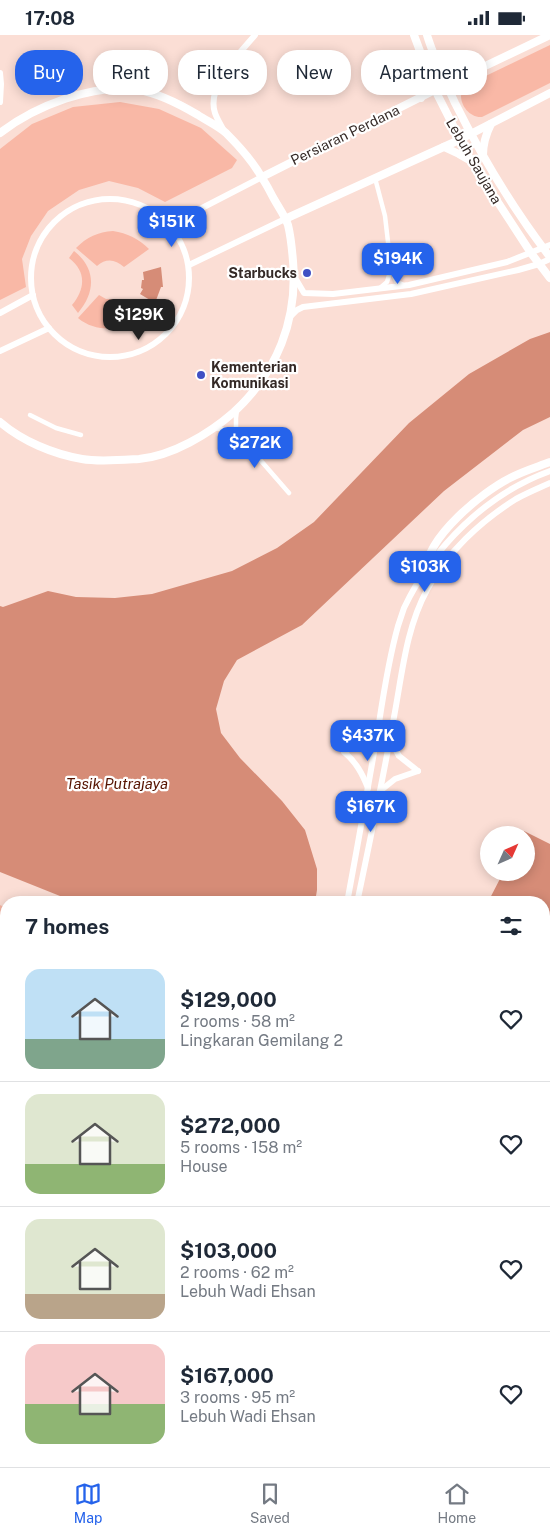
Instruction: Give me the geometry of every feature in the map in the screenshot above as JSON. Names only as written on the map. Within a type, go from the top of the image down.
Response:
[{"type":"main road","points":[[0,422],[7,428],[40,446],[63,454],[89,459],[119,460],[154,457],[185,445],[214,428],[238,408],[269,370],[280,348],[290,317],[294,276],[291,239],[285,219],[262,177],[225,133],[215,112],[214,100],[218,83],[226,70],[255,35]]},
{"type":"main road","name":"Lebuh Saujana","points":[[414,35],[420,50]]},
{"type":"main road","name":"Lebuh Saujana","points":[[427,35],[433,50]]},
{"type":"main road","name":"Persiaran Perdana","points":[[487,66],[550,35]]},
{"type":"main road","points":[[0,73],[0,102]]},
{"type":"main road","points":[[0,133],[10,125],[49,105],[91,91],[116,89],[138,90],[160,96],[192,112],[225,133]]},
{"type":"main road","points":[[189,265],[285,219],[460,140],[550,93]]},
{"type":"main road","name":"Persiaran Perdana","points":[[169,225],[425,95]]},
{"type":"main road","name":"Lebuh Saujana","points":[[438,95],[471,161],[531,253],[549,277]]},
{"type":"main road","name":"Lebuh Saujana","points":[[452,95],[471,134],[502,187],[547,247],[550,258]]},
{"type":"main road","points":[[483,155],[483,145],[492,123]]},
{"type":"main road","points":[[444,147],[471,161]]},
{"type":"main road","points":[[107,199],[125,200],[141,205],[169,225],[182,244],[189,265],[189,289],[182,312],[174,326],[164,337],[150,347],[136,353],[120,357],[104,357],[88,354],[74,348],[60,339],[49,328],[39,312],[33,295],[31,277],[33,260],[39,244],[48,229],[60,217],[74,207],[90,201],[107,199]]},
{"type":"main road","points":[[294,276],[304,293],[333,295],[404,285],[507,262],[547,247]]},
{"type":"main road","points":[[290,317],[297,309],[303,307],[411,294],[540,264],[550,258]]},
{"type":"main road","points":[[0,313],[33,295]]},
{"type":"main road","points":[[0,351],[49,328]]},
{"type":"main road","points":[[426,570],[426,562],[448,529],[464,510],[510,478],[550,462]]},
{"type":"main road","points":[[348,896],[394,640],[404,609],[426,570],[446,545],[485,507],[530,478],[550,471]]},
{"type":"main road","points":[[358,896],[408,645],[418,607],[427,588],[439,571],[473,531],[517,498],[550,483]]},
{"type":"main road","points":[[368,789],[360,770],[344,752],[362,742],[378,725]]},
{"type":"main road","points":[[380,791],[395,779],[418,771],[399,756],[390,739]]},
{"type":"street","points":[[375,178],[385,216],[392,268],[396,281],[404,285]]},
{"type":"street","points":[[380,288],[387,282],[392,268]]},
{"type":"street","points":[[236,432],[238,408]]},
{"type":"street","points":[[30,415],[56,428],[82,435]]},
{"type":"street","points":[[214,428],[236,432],[289,493]]},
{"type":"shaded area","points":[[550,45],[550,83],[482,117],[474,116],[467,111],[461,96],[487,95],[487,75]]},
{"type":"shaded area","points":[[120,102],[159,109],[201,128],[237,160],[232,168],[165,202],[138,188],[109,181],[79,190],[48,211],[31,236],[22,259],[26,287],[0,300],[0,149],[32,124],[73,107]]},
{"type":"shaded area","points":[[113,231],[132,237],[149,249],[124,267],[117,262],[110,261],[97,266],[76,248],[93,236]]},
{"type":"shaded area","points":[[74,251],[86,265],[91,281],[88,297],[78,313],[72,305],[80,293],[82,281],[79,269],[69,258]]},
{"type":"shaded area","points":[[99,295],[106,299],[114,299],[120,319],[112,320],[112,324],[121,323],[123,327],[99,328],[78,318]]},
{"type":"water","points":[[161,267],[163,287],[161,287],[155,303],[140,294],[143,289],[141,288],[142,280],[144,280],[143,272]]},
{"type":"water","name":"Tasik Putrajaya","points":[[550,332],[550,417],[523,430],[444,491],[302,625],[237,660],[224,681],[216,709],[221,733],[240,758],[282,801],[305,830],[317,869],[316,896],[60,896],[0,872],[0,606],[3,607],[48,591],[76,597],[115,598],[152,594],[232,571],[277,548],[314,522],[409,423],[469,374],[530,339]]},
{"type":"water","points":[[535,836],[550,844],[550,896],[491,896],[499,881],[535,881]]},
{"type":"place","name":"Starbucks","points":[[307,273]]},
{"type":"place","name":"Kementerian Komunikasi","points":[[201,375]]}]
